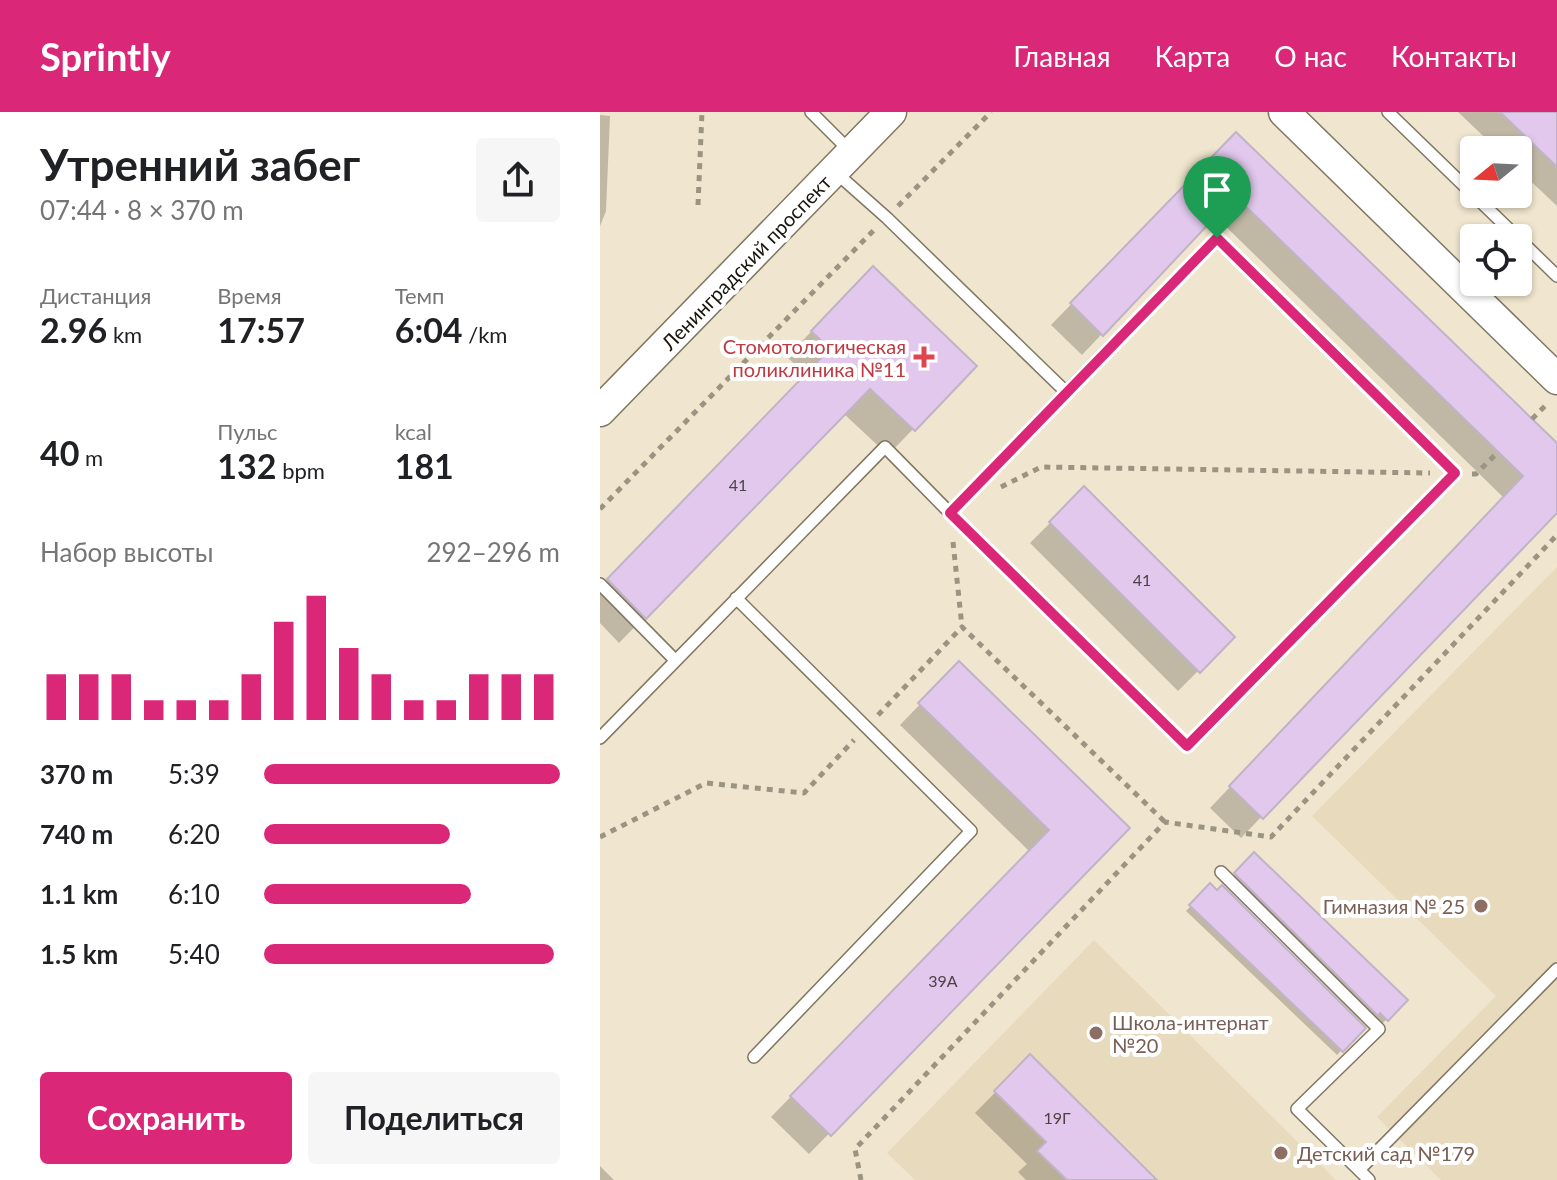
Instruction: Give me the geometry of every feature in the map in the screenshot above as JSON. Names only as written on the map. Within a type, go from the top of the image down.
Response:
[{"type":"main road","name":"Ленинградский проспект","points":[[600,411],[891,112]]},
{"type":"main road","points":[[1284,112],[1557,379]]},
{"type":"lane","points":[[811,112],[843,162],[887,218],[1066,392]]},
{"type":"lane","points":[[1388,112],[1504,224]]},
{"type":"lane","points":[[600,738],[885,447],[950,513],[1187,746],[1455,473],[1217,238],[950,513]]},
{"type":"lane","points":[[1532,252],[1557,276]]},
{"type":"lane","points":[[600,584],[675,660]]},
{"type":"lane","points":[[736,598],[971,831],[754,1057]]},
{"type":"lane","points":[[1221,872],[1379,1029],[1297,1109],[1369,1180]]},
{"type":"lane","points":[[1359,1170],[1557,969]]},
{"type":"path","points":[[698,205],[702,112]]},
{"type":"path","points":[[600,509],[991,112]]},
{"type":"path","points":[[989,493],[1041,467],[1476,474],[1498,452]]},
{"type":"path","points":[[950,513],[962,627]]},
{"type":"path","points":[[861,1180],[855,1149],[1165,822],[1271,837],[1557,535]]},
{"type":"shaded area","name":"Гимназия № 25","points":[[1557,567],[1557,1180],[1441,1180],[1377,1117],[1496,996],[1312,816]]},
{"type":"shaded area","name":"Школа-интернат №20","points":[[1094,940],[1336,1180],[915,1180],[887,1153]]},
{"type":"building","points":[[1500,112],[1557,112],[1557,167],[1532,143],[1532,136],[1525,136]]},
{"type":"building","points":[[1236,132],[1557,443],[1557,513],[1263,819],[1229,786],[1523,476],[1235,196],[1103,336],[1070,303]]},
{"type":"building","points":[[873,266],[977,366],[915,431],[870,389],[646,619],[607,579],[830,349],[811,331]]},
{"type":"building","points":[[1084,486],[1235,637],[1200,673],[1049,522]]},
{"type":"building","points":[[959,661],[1130,828],[831,1136],[790,1096],[1049,830],[918,703]]},
{"type":"building","points":[[1254,852],[1408,1000],[1388,1021],[1380,1013],[1378,1016],[1234,873]]},
{"type":"building","points":[[1210,883],[1217,890],[1222,885],[1366,1028],[1343,1052],[1189,905]]},
{"type":"building","points":[[1030,1054],[1157,1180],[1067,1180],[1037,1151],[1046,1142],[994,1091]]},
{"type":"place","name":"Стомотологическая поликлиника №11","points":[[924,357]]},
{"type":"place","name":"Гимназия № 25","points":[[1481,906]]},
{"type":"place","name":"Школа-интернат №20","points":[[1096,1033]]},
{"type":"place","name":"Детский сад №179","points":[[1281,1153]]},
{"type":"route","points":[[1217,238],[1455,473],[1187,746],[950,513],[1217,238]]}]
